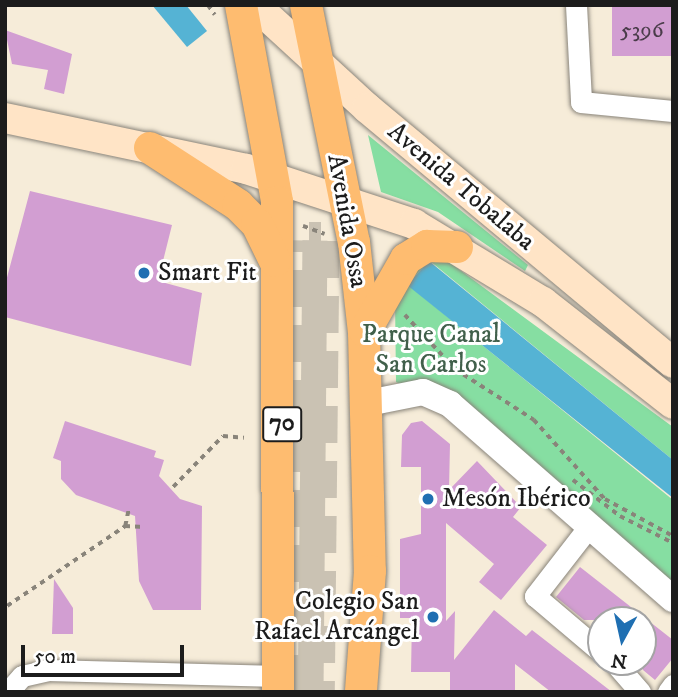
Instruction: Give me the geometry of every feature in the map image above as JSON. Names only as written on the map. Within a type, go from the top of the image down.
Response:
[{"type":"main road","name":"70","points":[[241,5],[274,176],[281,280],[279,684]]},
{"type":"main road","name":"Avenida Tobalaba","points":[[255,5],[315,60],[673,363]]},
{"type":"main road","name":"Avenida Ossa","points":[[306,5],[345,198],[364,332],[369,402],[370,571],[361,692]]},
{"type":"main road","name":"Avenida Tobalaba","points":[[5,118],[274,176],[345,198],[457,247],[543,302],[673,404]]},
{"type":"main road","points":[[150,148],[238,205],[257,224],[281,280]]},
{"type":"main road","points":[[364,332],[398,268],[416,249],[457,247]]},
{"type":"street","points":[[576,5],[581,102],[673,111]]},
{"type":"street","points":[[369,402],[423,392],[450,404],[587,529],[673,599]]},
{"type":"street","points":[[587,529],[535,596],[587,640]]},
{"type":"street","points":[[8,692],[22,676],[39,671],[279,684]]},
{"type":"street","points":[[626,676],[640,692]]},
{"type":"street","points":[[668,692],[673,685]]},
{"type":"path","points":[[398,268],[404,312],[446,362],[534,420],[605,499],[673,536]]},
{"type":"path","points":[[173,486],[223,436],[244,438]]},
{"type":"path","points":[[125,526],[129,507]]},
{"type":"path","points":[[7,606],[125,526],[144,527]]},
{"type":"green space","points":[[368,135],[528,265],[525,271],[438,212],[381,192]]},
{"type":"green space","name":"Parque Canal San Carlos","points":[[417,259],[449,262],[673,427],[673,460],[430,261],[407,284],[673,500],[673,586],[478,423],[396,382],[395,300]]},
{"type":"water","points":[[152,5],[186,5],[207,31],[187,47]]},
{"type":"water","points":[[429,261],[673,460],[673,498],[407,285]]},
{"type":"building","points":[[612,5],[673,5],[673,56],[612,56]]},
{"type":"building","points":[[5,30],[72,54],[64,94],[44,89],[48,70],[12,64]]},
{"type":"building","points":[[30,191],[172,225],[158,281],[202,293],[191,366],[5,317],[5,285]]},
{"type":"building","points":[[65,421],[156,451],[154,457],[164,460],[159,476],[180,499],[202,506],[201,610],[153,610],[139,581],[135,516],[76,495],[61,479],[61,461],[53,458]]},
{"type":"building","points":[[422,421],[450,444],[449,490],[477,461],[521,507],[513,517],[547,545],[501,600],[479,582],[494,564],[446,523],[446,621],[455,611],[454,660],[494,610],[526,636],[532,630],[587,673],[587,676],[591,676],[612,692],[551,692],[515,664],[515,692],[450,692],[450,672],[411,672],[412,618],[400,618],[400,539],[421,534],[421,467],[401,467],[402,435],[411,423]]},
{"type":"building","points":[[580,567],[630,606],[587,606],[587,620],[584,620],[556,597]]},
{"type":"building","points":[[54,579],[73,608],[73,634],[52,634]]},
{"type":"building","points":[[657,627],[673,640],[673,658],[655,680],[650,676],[657,676]]},
{"type":"tunnel","points":[[305,692],[309,240],[321,240],[316,692]]},
{"type":"place","name":"Smart Fit","points":[[144,273]]},
{"type":"place","name":"Mesón Ibérico","points":[[428,499]]},
{"type":"place","name":"Colegio San Rafael Arcángel","points":[[433,617]]}]
